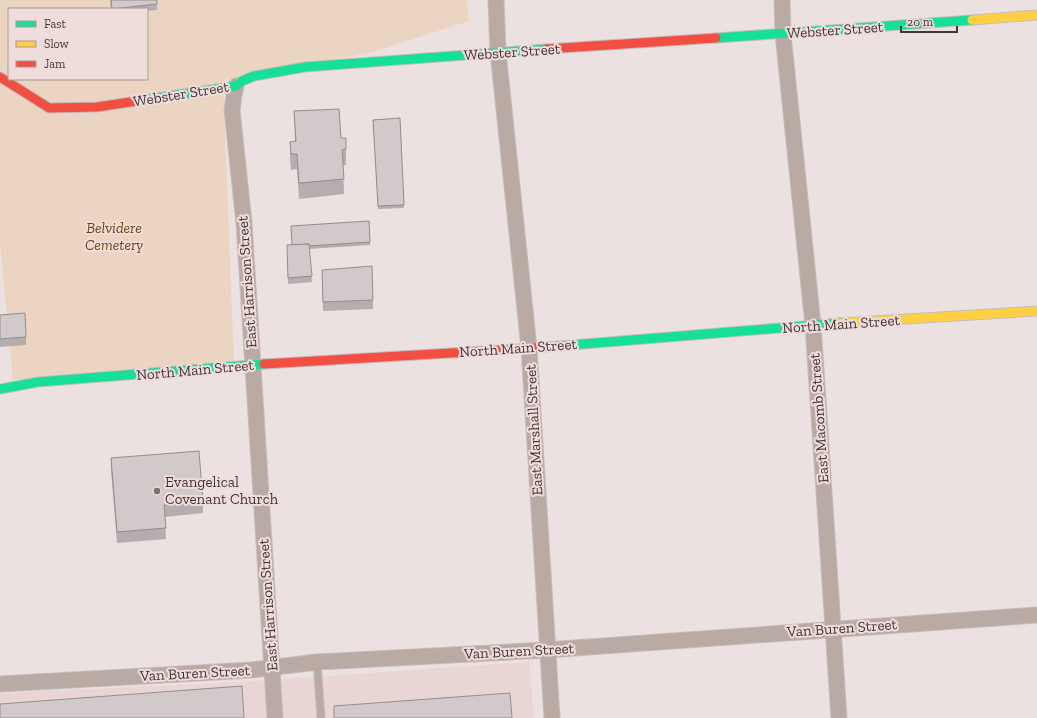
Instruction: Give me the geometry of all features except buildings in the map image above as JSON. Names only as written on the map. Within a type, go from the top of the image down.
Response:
[{"type":"street","name":"East Marshall Street","points":[[496,0],[498,52],[529,348],[552,718]]},
{"type":"street","name":"East Macomb Street","points":[[782,0],[783,34],[813,325],[839,718]]},
{"type":"street","name":"Webster Street","points":[[0,77],[49,108],[97,107],[236,86],[242,81],[254,76],[305,67],[498,52],[783,34],[1037,15]]},
{"type":"street","name":"East Harrison Street","points":[[236,86],[232,110],[244,223],[276,718]]},
{"type":"street","name":"North Main Street","points":[[0,390],[38,382],[253,365],[529,348],[813,325],[1037,311]]},
{"type":"street","name":"Van Buren Street","points":[[0,684],[252,670],[317,662],[547,650],[1037,615]]},
{"type":"lane","points":[[317,662],[321,718]]},
{"type":"shaded area","points":[[529,662],[534,718],[0,718],[0,693],[239,682]]},
{"type":"green space","name":"Belvidere Cemetery","points":[[0,0],[467,0],[469,21],[373,52],[223,81],[234,362],[13,380],[0,244]]},
{"type":"traffic: fast","points":[[716,38],[972,20]]},
{"type":"traffic: fast","points":[[137,101],[236,86],[242,81],[254,76],[305,67],[546,49]]},
{"type":"traffic: fast","points":[[535,348],[840,323]]},
{"type":"traffic: fast","points":[[0,389],[38,382],[264,364]]},
{"type":"traffic: slow","points":[[972,20],[1037,15]]},
{"type":"traffic: slow","points":[[840,323],[1037,311]]},
{"type":"traffic: jam","points":[[546,49],[716,38]]},
{"type":"traffic: jam","points":[[0,77],[49,108],[97,107],[137,101]]},
{"type":"traffic: jam","points":[[264,364],[535,348]]},
{"type":"place","name":"Evangelical Covenant Church","points":[[157,491]]}]
